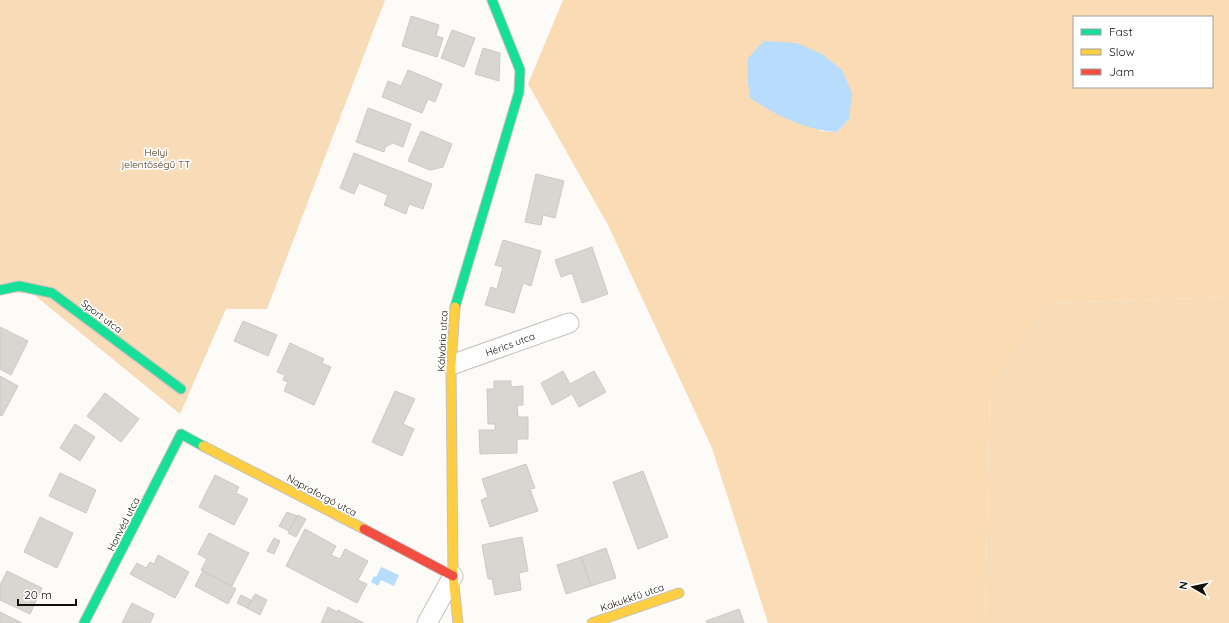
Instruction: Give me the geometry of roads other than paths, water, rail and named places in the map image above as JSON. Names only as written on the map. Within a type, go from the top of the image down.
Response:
[{"type":"street","name":"Kálvária utca","points":[[458,623],[453,576],[451,365],[455,302],[518,92],[520,70],[492,0]]},
{"type":"street","name":"Sport utca","points":[[0,290],[19,286],[52,293],[181,388]]},
{"type":"street","name":"Hérics utca","points":[[451,365],[569,323]]},
{"type":"street","name":"Napraforgó utca","points":[[181,434],[453,576]]},
{"type":"street","name":"Honvéd utca","points":[[84,623],[181,434]]},
{"type":"street","points":[[427,623],[453,576]]},
{"type":"street","name":"Kakukkfű utca","points":[[592,623],[679,593]]},
{"type":"water","points":[[764,41],[797,43],[822,54],[842,70],[852,93],[849,119],[837,132],[825,131],[802,125],[771,111],[750,98],[747,76],[748,58]]},
{"type":"water","points":[[381,567],[399,575],[394,586],[381,580],[378,586],[371,582],[374,576],[376,577]]},
{"type":"park label","name":"Helyi jelentőségű TT","points":[[156,158]]}]
